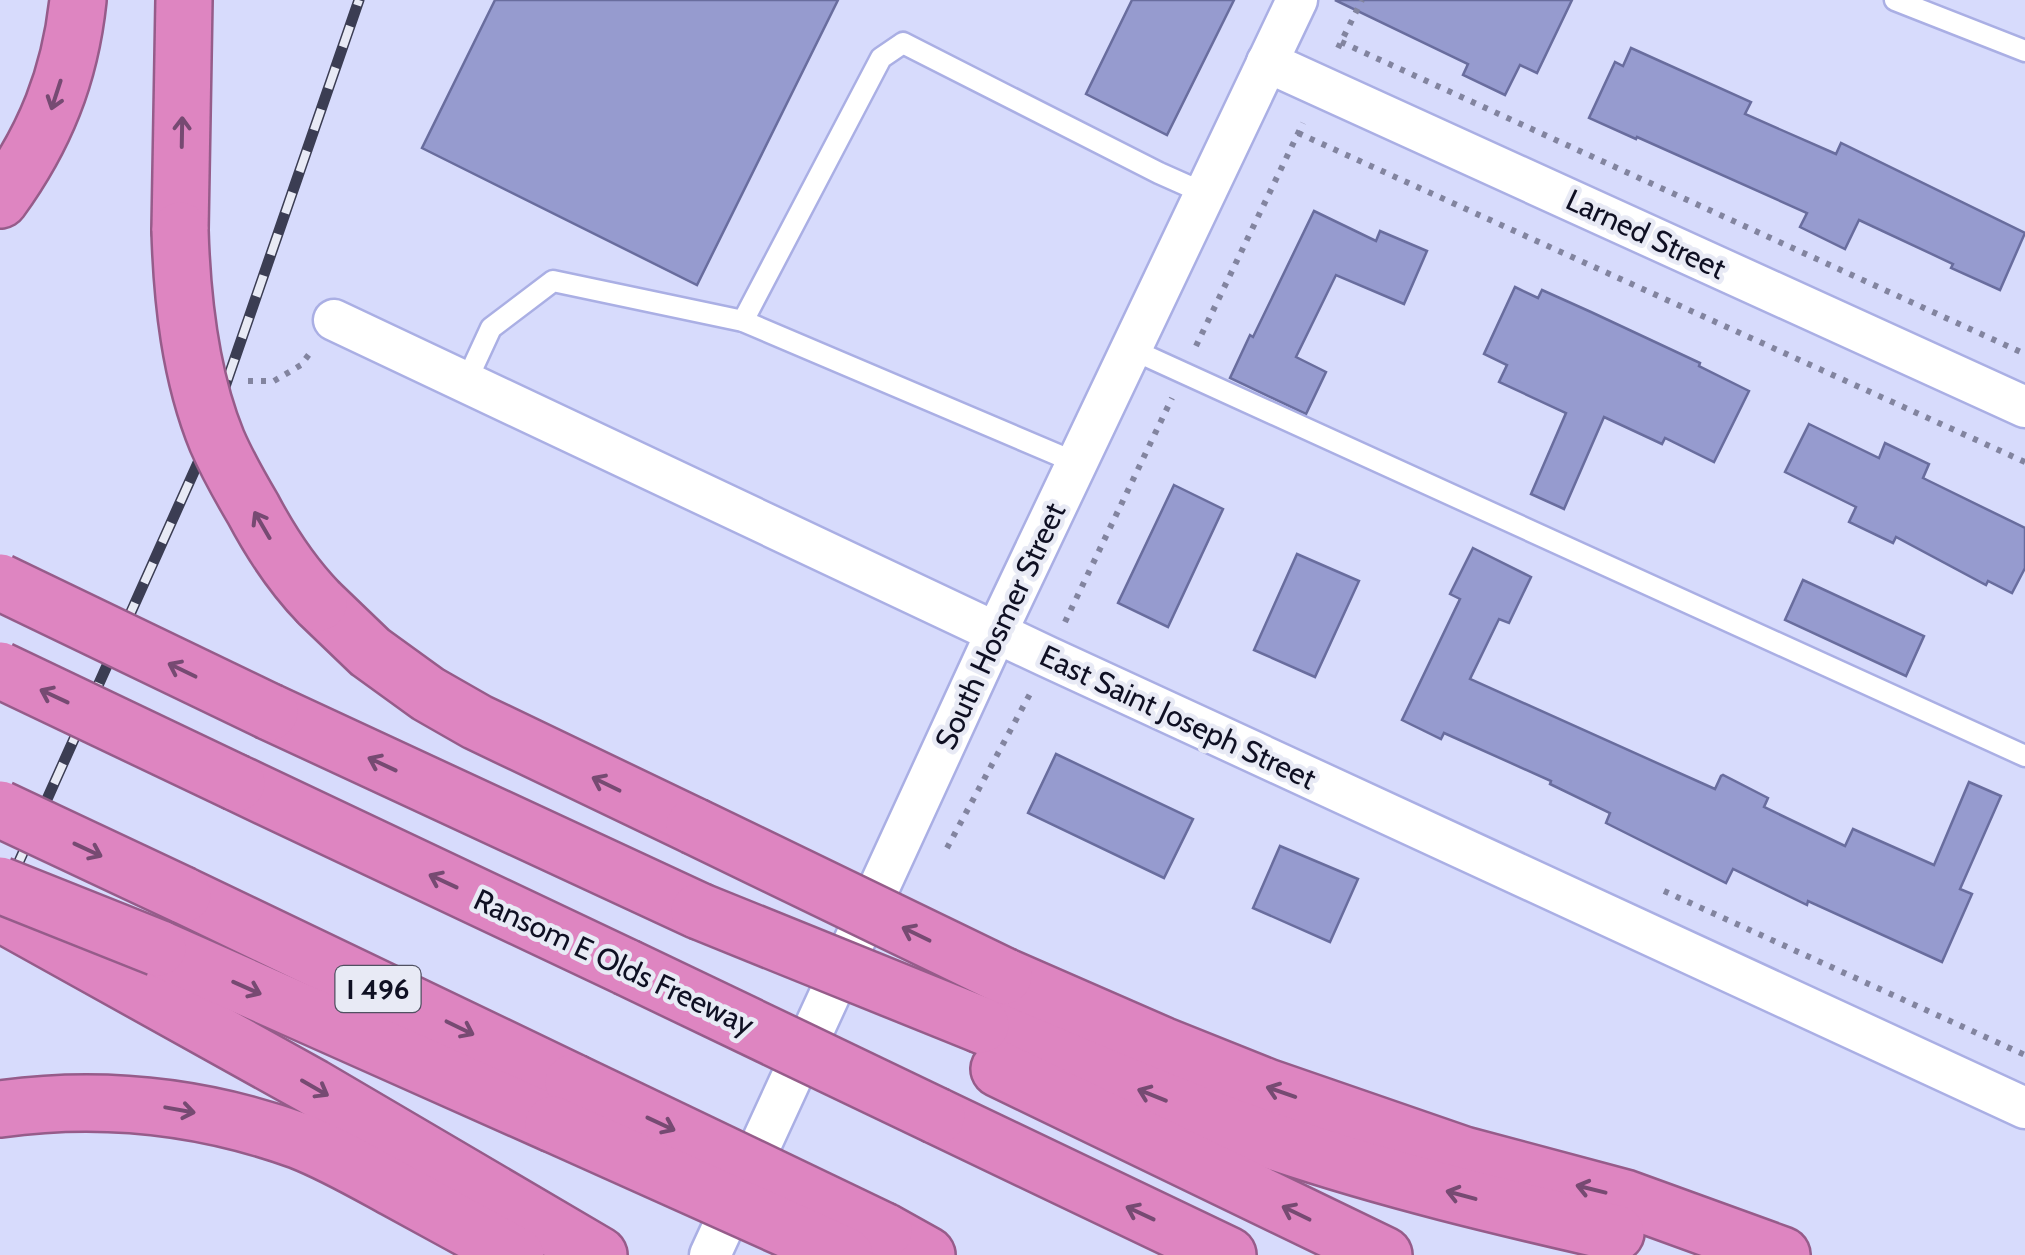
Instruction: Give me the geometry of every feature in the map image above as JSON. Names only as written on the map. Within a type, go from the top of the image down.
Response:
[{"type":"highway","points":[[0,200],[39,139],[54,104],[70,49],[78,0]]},
{"type":"highway","points":[[184,0],[180,230],[189,334],[202,395],[216,438],[277,551],[319,603],[370,652],[428,694],[477,722],[1004,976],[1162,1045],[1446,1149],[1625,1198],[1782,1255]]},
{"type":"highway","points":[[0,582],[270,712],[974,1039],[1384,1255]]},
{"type":"highway","name":"Ransom E Olds Freeway","points":[[0,670],[1228,1255]]},
{"type":"highway","name":"I 496","points":[[0,809],[183,896],[563,1103],[886,1247]]},
{"type":"highway","points":[[0,885],[148,968],[406,1141],[509,1235]]},
{"type":"highway","points":[[0,913],[148,968],[563,1103]]},
{"type":"highway","points":[[974,1039],[1353,1166],[1618,1234],[1762,1255]]},
{"type":"highway","points":[[0,1110],[83,1102],[152,1105],[214,1116],[299,1141],[509,1235],[599,1255]]},
{"type":"street","name":"South Hosmer Street","points":[[710,1255],[996,633],[1297,0]]},
{"type":"street","name":"Larned Street","points":[[1267,62],[2025,407]]},
{"type":"street","name":"East Saint Joseph Street","points":[[334,320],[996,633],[2025,1108]]},
{"type":"lane","points":[[1895,0],[2025,51]]},
{"type":"lane","points":[[743,321],[881,58],[903,43],[1204,193]]},
{"type":"lane","points":[[466,382],[491,328],[553,281],[743,321],[1077,464]]},
{"type":"lane","points":[[1131,349],[2025,756]]},
{"type":"path","points":[[1342,42],[2025,354]]},
{"type":"path","points":[[1298,133],[2025,462]]},
{"type":"path","points":[[243,380],[274,381],[302,365],[334,320]]},
{"type":"building","points":[[495,0],[838,0],[697,285],[422,148]]},
{"type":"building","points":[[1132,0],[1234,0],[1167,135],[1086,94]]},
{"type":"building","points":[[1335,0],[1572,0],[1537,73],[1520,65],[1505,95],[1463,75],[1468,64]]},
{"type":"building","points":[[1631,48],[1751,102],[1745,114],[1836,154],[1841,143],[2025,233],[2000,290],[1859,220],[1845,249],[1800,227],[1807,213],[1589,118],[1615,62],[1623,66]]},
{"type":"building","points":[[1314,211],[1376,241],[1380,231],[1427,251],[1404,304],[1336,275],[1296,357],[1326,372],[1306,414],[1230,378]]},
{"type":"building","points":[[1515,287],[1538,298],[1542,290],[1700,363],[1699,366],[1749,391],[1714,462],[1665,438],[1662,444],[1604,417],[1564,509],[1531,494],[1566,413],[1499,382],[1507,365],[1484,354]]},
{"type":"building","points":[[1809,424],[1879,458],[1885,443],[1929,464],[1923,478],[2025,528],[2025,568],[2012,593],[1988,581],[1986,585],[1896,537],[1893,543],[1849,522],[1856,507],[1785,472]]},
{"type":"building","points":[[1174,485],[1223,509],[1168,627],[1118,603]]},
{"type":"building","points":[[1473,548],[1531,577],[1509,623],[1499,619],[1470,679],[1715,789],[1723,775],[1768,798],[1764,807],[1845,846],[1853,829],[1934,865],[1969,782],[2001,796],[1960,889],[1972,894],[1942,962],[1733,869],[1726,883],[1606,823],[1610,813],[1550,784],[1551,781],[1444,733],[1441,739],[1402,720],[1460,599],[1450,594]]},
{"type":"building","points":[[1297,554],[1359,581],[1315,677],[1254,650]]},
{"type":"building","points":[[1803,580],[1924,636],[1906,676],[1785,620]]},
{"type":"building","points":[[1056,754],[1193,819],[1164,878],[1028,813]]},
{"type":"building","points":[[1280,846],[1358,879],[1330,942],[1253,908]]},
{"type":"railway","points":[[0,904],[201,456],[359,0]]}]
